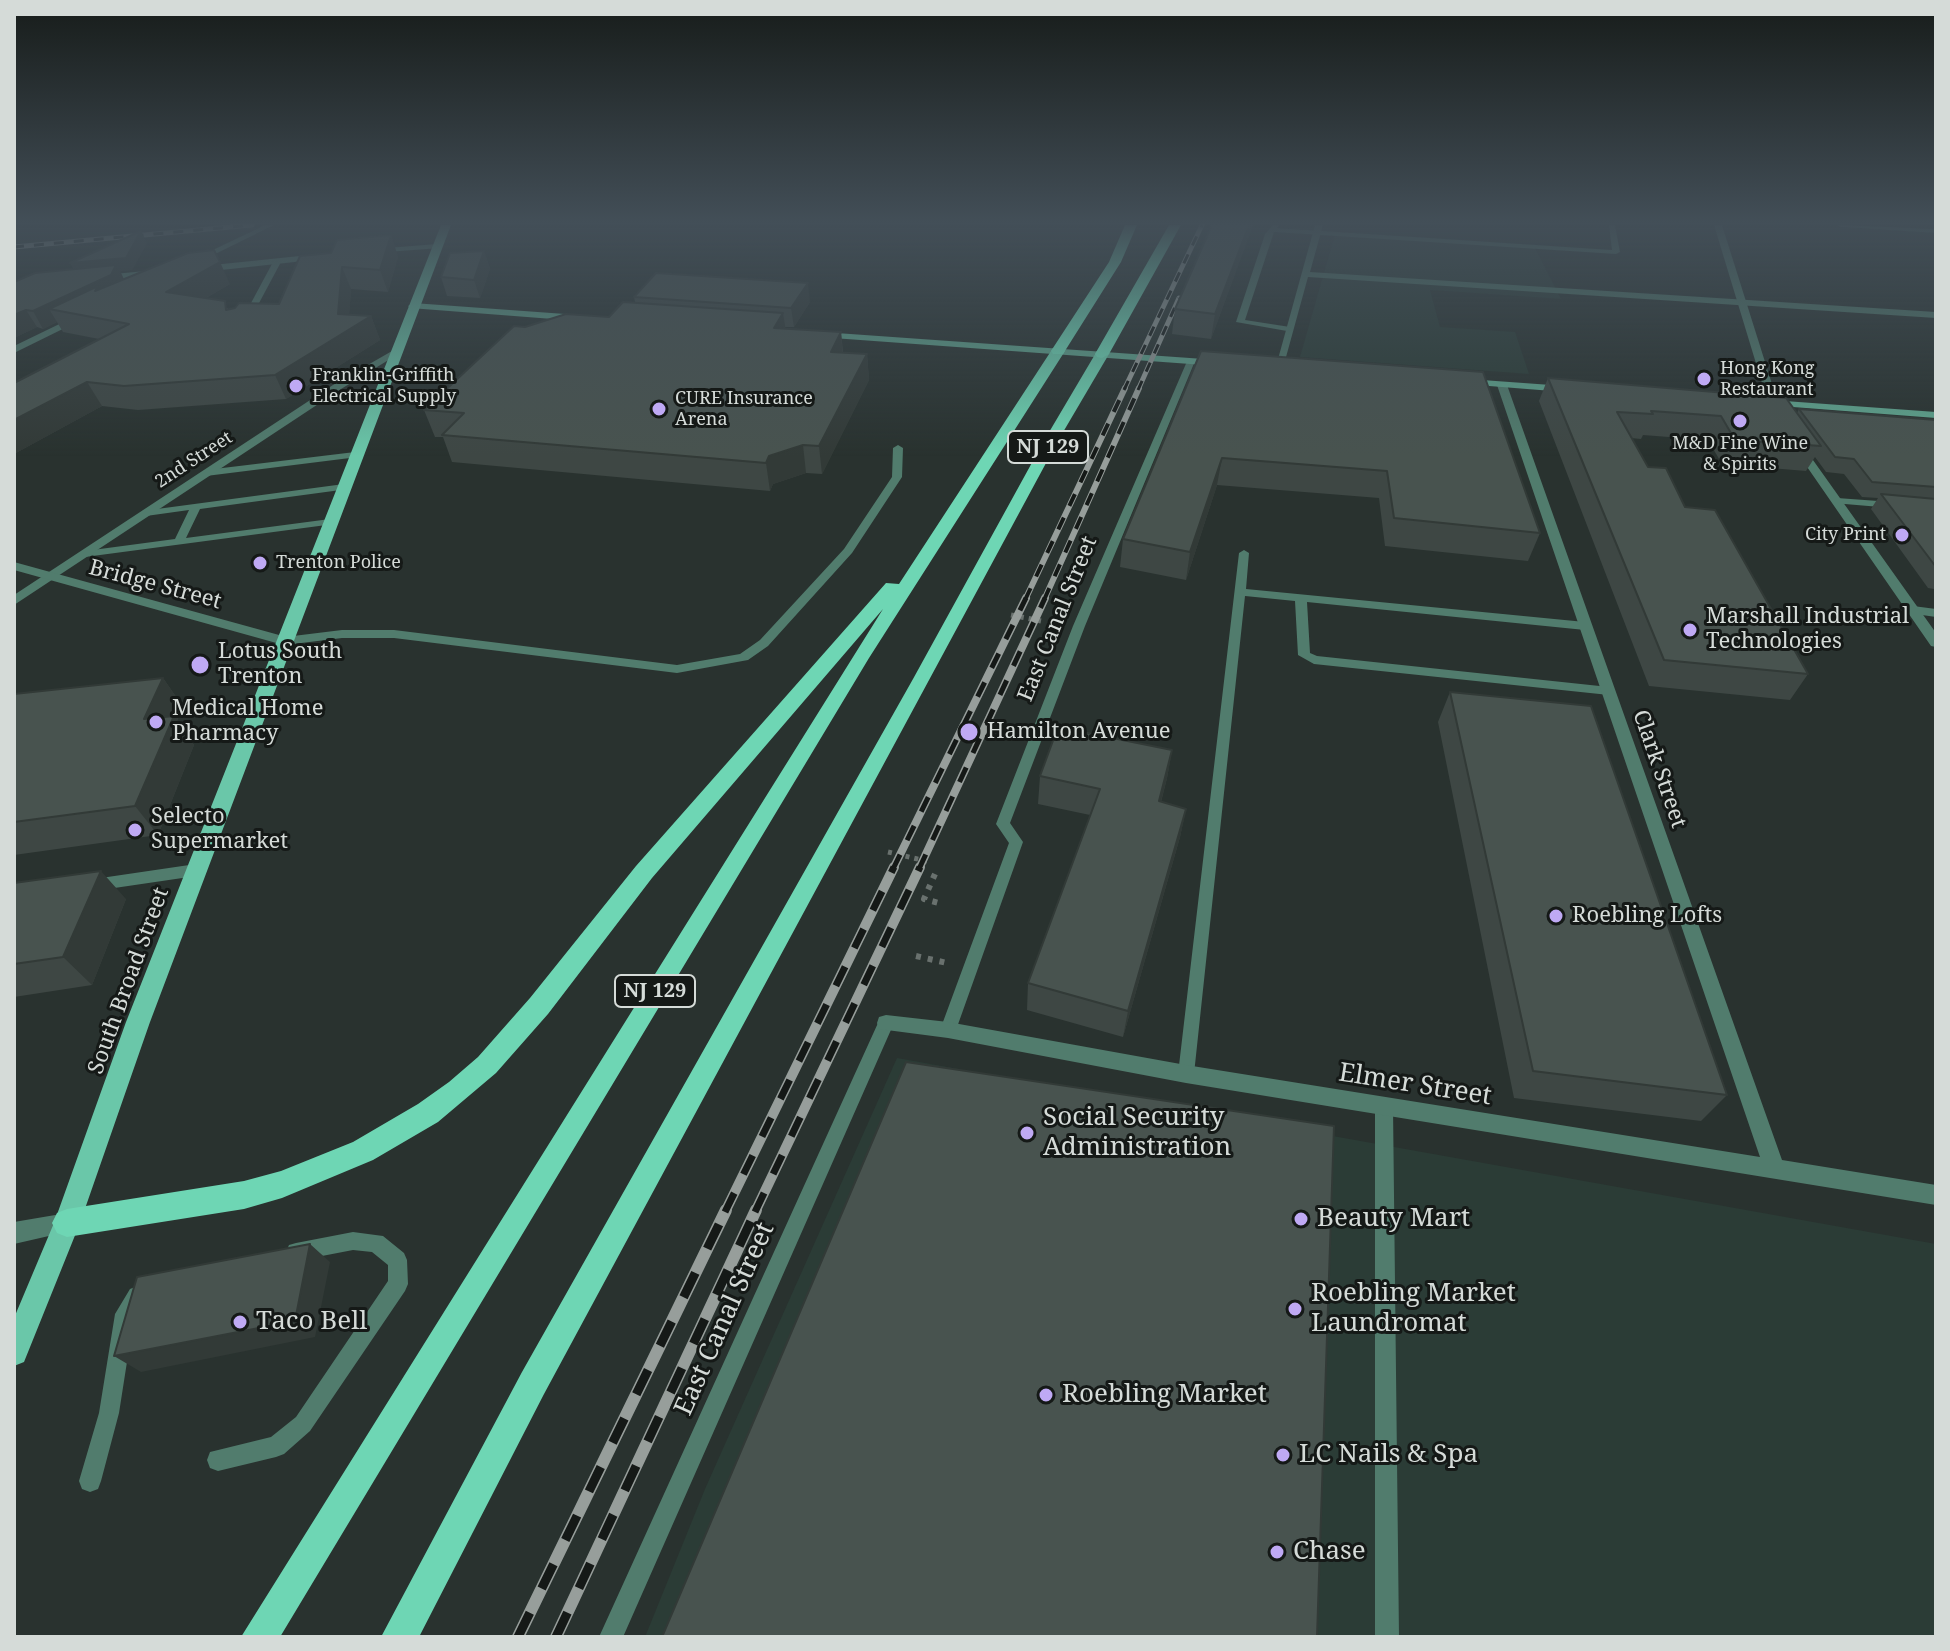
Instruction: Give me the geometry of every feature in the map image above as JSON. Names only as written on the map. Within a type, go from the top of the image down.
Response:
[{"type":"highway","name":"NJ 129","points":[[259,1637],[930,545],[1089,302]]},
{"type":"highway","name":"NJ 129","points":[[399,1637],[533,1383],[923,679],[1052,439],[1131,302]]},
{"type":"highway","points":[[67,1223],[244,1195],[282,1184],[363,1151],[428,1113],[459,1090],[487,1065],[539,1006],[644,872],[835,649],[930,545]]},
{"type":"main road","name":"South Broad Street","points":[[14,1352],[67,1223],[138,1022],[415,302]]},
{"type":"main road","points":[[413,306],[595,319]]},
{"type":"main road","points":[[808,334],[1234,364]]},
{"type":"main road","points":[[1263,367],[1293,369]]},
{"type":"main road","points":[[1458,381],[1582,390]]},
{"type":"main road","points":[[1757,402],[1936,415]]},
{"type":"street","points":[[1278,368],[1295,302]]},
{"type":"street","points":[[1728,302],[1936,315]]},
{"type":"street","points":[[1742,303],[1773,403],[1786,429]]},
{"type":"street","points":[[14,350],[83,315]]},
{"type":"street","name":"2nd Street","points":[[14,601],[348,380],[395,353]]},
{"type":"street","name":"Clark Street","points":[[1502,385],[1774,1168]]},
{"type":"street","points":[[1794,441],[1936,643]]},
{"type":"street","name":"Bridge Street","points":[[14,566],[285,641]]},
{"type":"street","points":[[1913,610],[1936,613]]},
{"type":"street","name":"Elmer Street","points":[[886,1023],[948,1030],[1186,1074],[1936,1195]]},
{"type":"street","points":[[14,1233],[67,1223]]},
{"type":"lane","points":[[241,328],[255,302]]},
{"type":"lane","points":[[1247,302],[1240,322],[1287,329]]},
{"type":"lane","name":"East Canal Street","points":[[948,1030],[1016,842],[1003,824],[1079,626],[1191,361]]},
{"type":"lane","points":[[285,641],[342,634],[394,634],[677,669],[744,657],[764,643],[848,551],[897,477],[898,448]]},
{"type":"lane","points":[[206,473],[355,455]]},
{"type":"lane","points":[[146,513],[344,487]]},
{"type":"lane","points":[[1837,501],[1908,507]]},
{"type":"lane","points":[[179,542],[196,506]]},
{"type":"lane","points":[[85,554],[330,522]]},
{"type":"lane","points":[[1186,1074],[1244,553]]},
{"type":"lane","points":[[1240,592],[1585,626]]},
{"type":"lane","points":[[1301,599],[1304,655],[1314,660],[1609,691]]},
{"type":"lane","points":[[78,887],[196,870]]},
{"type":"lane","name":"East Canal Street","points":[[611,1637],[886,1023]]},
{"type":"lane","points":[[1384,1107],[1387,1637]]},
{"type":"lane","points":[[218,1460],[276,1446],[303,1424],[398,1284],[397,1260],[376,1243],[353,1241],[275,1256]]},
{"type":"lane","points":[[90,1481],[109,1413],[125,1314],[140,1290],[153,1283]]},
{"type":"path","points":[[1011,615],[1041,621]]},
{"type":"path","points":[[888,852],[930,862]]},
{"type":"path","points":[[935,874],[924,899],[939,903]]},
{"type":"path","points":[[916,956],[970,969]]},
{"type":"shaded area","points":[[1316,302],[1433,302],[1440,327],[1515,332],[1529,374],[1300,357]]},
{"type":"shaded area","name":"Roebling Market","points":[[897,1058],[1936,1244],[1936,1637],[645,1637],[705,1489]]},
{"type":"building","points":[[14,302],[52,302],[33,311],[26,310],[14,315]]},
{"type":"building","points":[[64,302],[225,302],[226,310],[235,308],[239,303],[339,302],[338,314],[371,316],[275,375],[124,386],[87,382],[14,420],[14,383],[129,324],[49,309]]},
{"type":"building","name":"CURE Insurance Arena","points":[[623,302],[783,313],[774,328],[841,332],[831,352],[867,354],[819,446],[803,445],[769,456],[766,463],[442,435],[464,413],[424,410],[514,326],[525,327],[566,314],[609,317]]},
{"type":"building","points":[[706,302],[795,302],[791,308]]},
{"type":"building","points":[[1178,302],[1220,302],[1215,314],[1175,309]]},
{"type":"building","points":[[1201,351],[1483,372],[1540,533],[1394,518],[1387,471],[1222,458],[1190,552],[1123,539]]},
{"type":"building","points":[[1548,378],[1786,398],[1821,446],[1735,440],[1721,416],[1617,412],[1648,467],[1666,468],[1685,507],[1715,510],[1808,674],[1664,660]]},
{"type":"building","points":[[1799,409],[1936,420],[1936,487],[1872,482],[1854,459],[1835,457]]},
{"type":"building","points":[[1881,494],[1936,499],[1936,567]]},
{"type":"building","points":[[163,678],[144,719],[174,716],[135,806],[14,822],[14,694]]},
{"type":"building","name":"Roebling Lofts","points":[[1450,692],[1591,706],[1727,1095],[1533,1071]]},
{"type":"building","points":[[1058,727],[1172,750],[1159,801],[1186,809],[1128,1011],[1028,983],[1100,789],[1040,776]]},
{"type":"building","points":[[101,871],[63,957],[14,964],[14,883]]},
{"type":"building","name":"Roebling Market","points":[[906,1062],[1334,1126],[1317,1637],[662,1637]]},
{"type":"building","points":[[310,1244],[295,1321],[114,1356],[137,1277]]},
{"type":"railway","points":[[1124,390],[1166,302]]},
{"type":"railway","points":[[1138,390],[1177,302]]},
{"type":"railway","points":[[1025,600],[1125,388]]},
{"type":"railway","points":[[1044,600],[1139,388]]},
{"type":"railway","points":[[893,869],[1026,598]]},
{"type":"railway","points":[[919,869],[1045,598]]},
{"type":"railway","points":[[725,1212],[894,867]]},
{"type":"railway","points":[[755,1212],[920,867]]},
{"type":"railway","points":[[518,1637],[726,1210]]},
{"type":"railway","points":[[556,1637],[756,1210]]},
{"type":"place","name":"Hong Kong Restaurant","points":[[1704,379]]},
{"type":"place","name":"Franklin-Griffith Electrical Supply","points":[[296,386]]},
{"type":"place","name":"CURE Insurance Arena","points":[[659,409]]},
{"type":"place","name":"M&D Fine Wine & Spirits","points":[[1740,421]]},
{"type":"place","name":"City Print","points":[[1902,535]]},
{"type":"place","name":"Trenton Police","points":[[260,563]]},
{"type":"place","name":"Marshall Industrial Technologies","points":[[1690,630]]},
{"type":"place","name":"Lotus South Trenton","points":[[200,665]]},
{"type":"place","name":"Medical Home Pharmacy","points":[[156,722]]},
{"type":"place","name":"Hamilton Avenue","points":[[969,732]]},
{"type":"place","name":"Selecto Supermarket","points":[[135,830]]},
{"type":"place","name":"Roebling Lofts","points":[[1556,916]]},
{"type":"place","name":"Social Security Administration","points":[[1027,1133]]},
{"type":"place","name":"Beauty Mart","points":[[1301,1219]]},
{"type":"place","name":"Roebling Market Laundromat","points":[[1295,1309]]},
{"type":"place","name":"Taco Bell","points":[[240,1322]]},
{"type":"place","name":"Roebling Market","points":[[1046,1395]]},
{"type":"place","name":"LC Nails & Spa","points":[[1283,1455]]},
{"type":"place","name":"Chase","points":[[1277,1552]]}]
